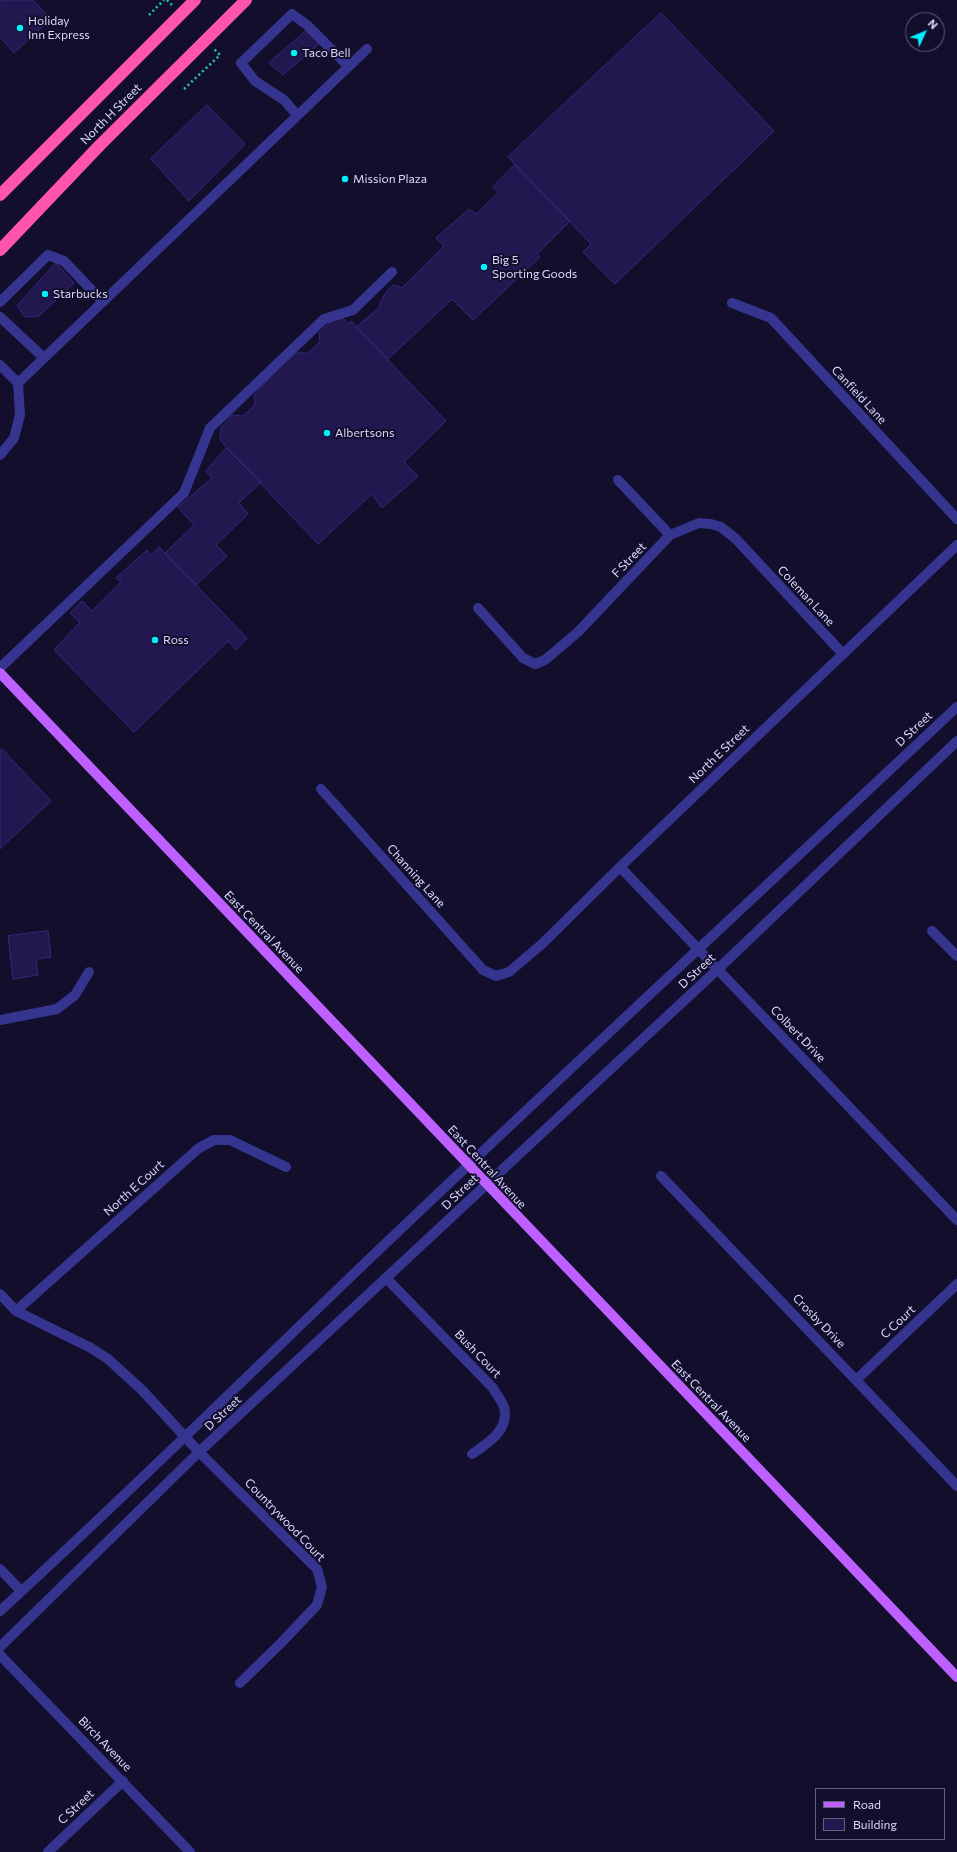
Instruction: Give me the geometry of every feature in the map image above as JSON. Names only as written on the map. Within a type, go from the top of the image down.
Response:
[{"type":"highway","name":"North H Street","points":[[0,195],[195,0]]},
{"type":"highway","name":"North H Street","points":[[0,250],[100,145],[246,0]]},
{"type":"main road","name":"East Central Avenue","points":[[0,673],[486,1185],[957,1677]]},
{"type":"street","points":[[297,115],[284,100],[254,81],[241,63],[292,14],[307,25],[348,66]]},
{"type":"street","points":[[18,384],[367,49]]},
{"type":"street","points":[[0,302],[48,255],[64,261],[103,302]]},
{"type":"street","points":[[0,668],[184,493],[210,428],[324,319],[353,310],[392,272]]},
{"type":"street","name":"Canfield Lane","points":[[732,303],[771,318],[957,519]]},
{"type":"street","points":[[0,317],[44,358]]},
{"type":"street","points":[[0,365],[18,384],[20,415],[14,438],[0,455]]},
{"type":"street","points":[[618,480],[670,535]]},
{"type":"street","name":"F Street","points":[[478,608],[523,658],[535,664],[545,660],[578,632],[670,535],[699,523],[711,524],[721,527],[750,555]]},
{"type":"street","name":"North E Street","points":[[496,976],[509,972],[542,944],[620,867],[957,545]]},
{"type":"street","name":"Coleman Lane","points":[[750,555],[843,654]]},
{"type":"street","name":"D Street","points":[[0,1611],[186,1437],[468,1165],[957,707]]},
{"type":"street","name":"D Street","points":[[0,1648],[199,1452],[387,1279],[718,969],[957,741]]},
{"type":"street","name":"Channing Lane","points":[[321,789],[483,970],[496,976]]},
{"type":"street","name":"Colbert Drive","points":[[620,867],[957,1220]]},
{"type":"street","points":[[932,931],[957,956]]},
{"type":"street","points":[[0,1020],[57,1009],[75,995],[89,972]]},
{"type":"street","name":"North E Court","points":[[16,1311],[199,1148],[214,1140],[230,1140],[286,1167]]},
{"type":"street","name":"Crosby Drive","points":[[661,1176],[957,1486]]},
{"type":"street","name":"Bush Court","points":[[387,1279],[493,1388],[504,1407],[505,1416],[496,1437],[472,1454]]},
{"type":"street","name":"C Court","points":[[856,1379],[957,1284]]},
{"type":"street","points":[[0,1294],[16,1311]]},
{"type":"street","name":"Countrywood Court","points":[[16,1311],[91,1348],[108,1359],[142,1390],[199,1452],[317,1569],[322,1587],[317,1605],[240,1683]]},
{"type":"street","points":[[0,1569],[21,1591]]},
{"type":"street","name":"Birch Avenue","points":[[0,1655],[190,1852]]},
{"type":"street","name":"C Street","points":[[48,1852],[123,1781]]},
{"type":"path","points":[[149,15],[164,0]]},
{"type":"path","points":[[184,89],[203,71]]},
{"type":"building","name":"Holiday Inn Express","points":[[0,0],[33,0],[51,19],[14,53],[0,37]]},
{"type":"building","points":[[661,13],[774,131],[615,284],[583,252],[591,244],[508,157]]},
{"type":"building","name":"Taco Bell","points":[[306,31],[319,44],[283,75],[269,63]]},
{"type":"building","points":[[207,105],[245,144],[189,201],[151,159]]},
{"type":"building","points":[[515,165],[570,221],[537,254],[540,257],[473,320],[452,299],[388,359],[356,327],[379,308],[387,291],[394,285],[402,288],[444,246],[436,238],[469,209],[476,214],[499,192],[493,187]]},
{"type":"building","name":"Starbucks","points":[[56,263],[74,283],[39,316],[25,317],[17,306]]},
{"type":"building","name":"Albertsons","points":[[344,319],[348,324],[351,321],[446,421],[404,462],[418,476],[382,508],[372,494],[318,544],[227,448],[220,439],[221,428],[232,415],[243,416],[255,405],[254,395],[283,363],[297,353],[308,353],[320,342],[319,333],[332,320]]},
{"type":"building","points":[[227,448],[261,482],[239,503],[248,514],[216,545],[227,556],[196,585],[165,553],[194,525],[178,507],[212,478],[206,471]]},
{"type":"building","name":"Ross","points":[[159,547],[247,638],[236,650],[228,641],[134,732],[54,650],[80,622],[70,613],[82,601],[92,611],[121,582],[116,578],[147,550],[151,555]]},
{"type":"building","points":[[2,749],[51,801],[0,849],[0,751]]},
{"type":"building","points":[[48,931],[51,957],[36,959],[38,975],[13,979],[8,936]]},
{"type":"place","name":"Holiday Inn Express","points":[[20,28]]},
{"type":"place","name":"Taco Bell","points":[[294,53]]},
{"type":"place","name":"Mission Plaza","points":[[345,179]]},
{"type":"place","name":"Big 5 Sporting Goods","points":[[484,267]]},
{"type":"place","name":"Starbucks","points":[[45,294]]},
{"type":"place","name":"Albertsons","points":[[327,433]]},
{"type":"place","name":"Ross","points":[[155,640]]}]
